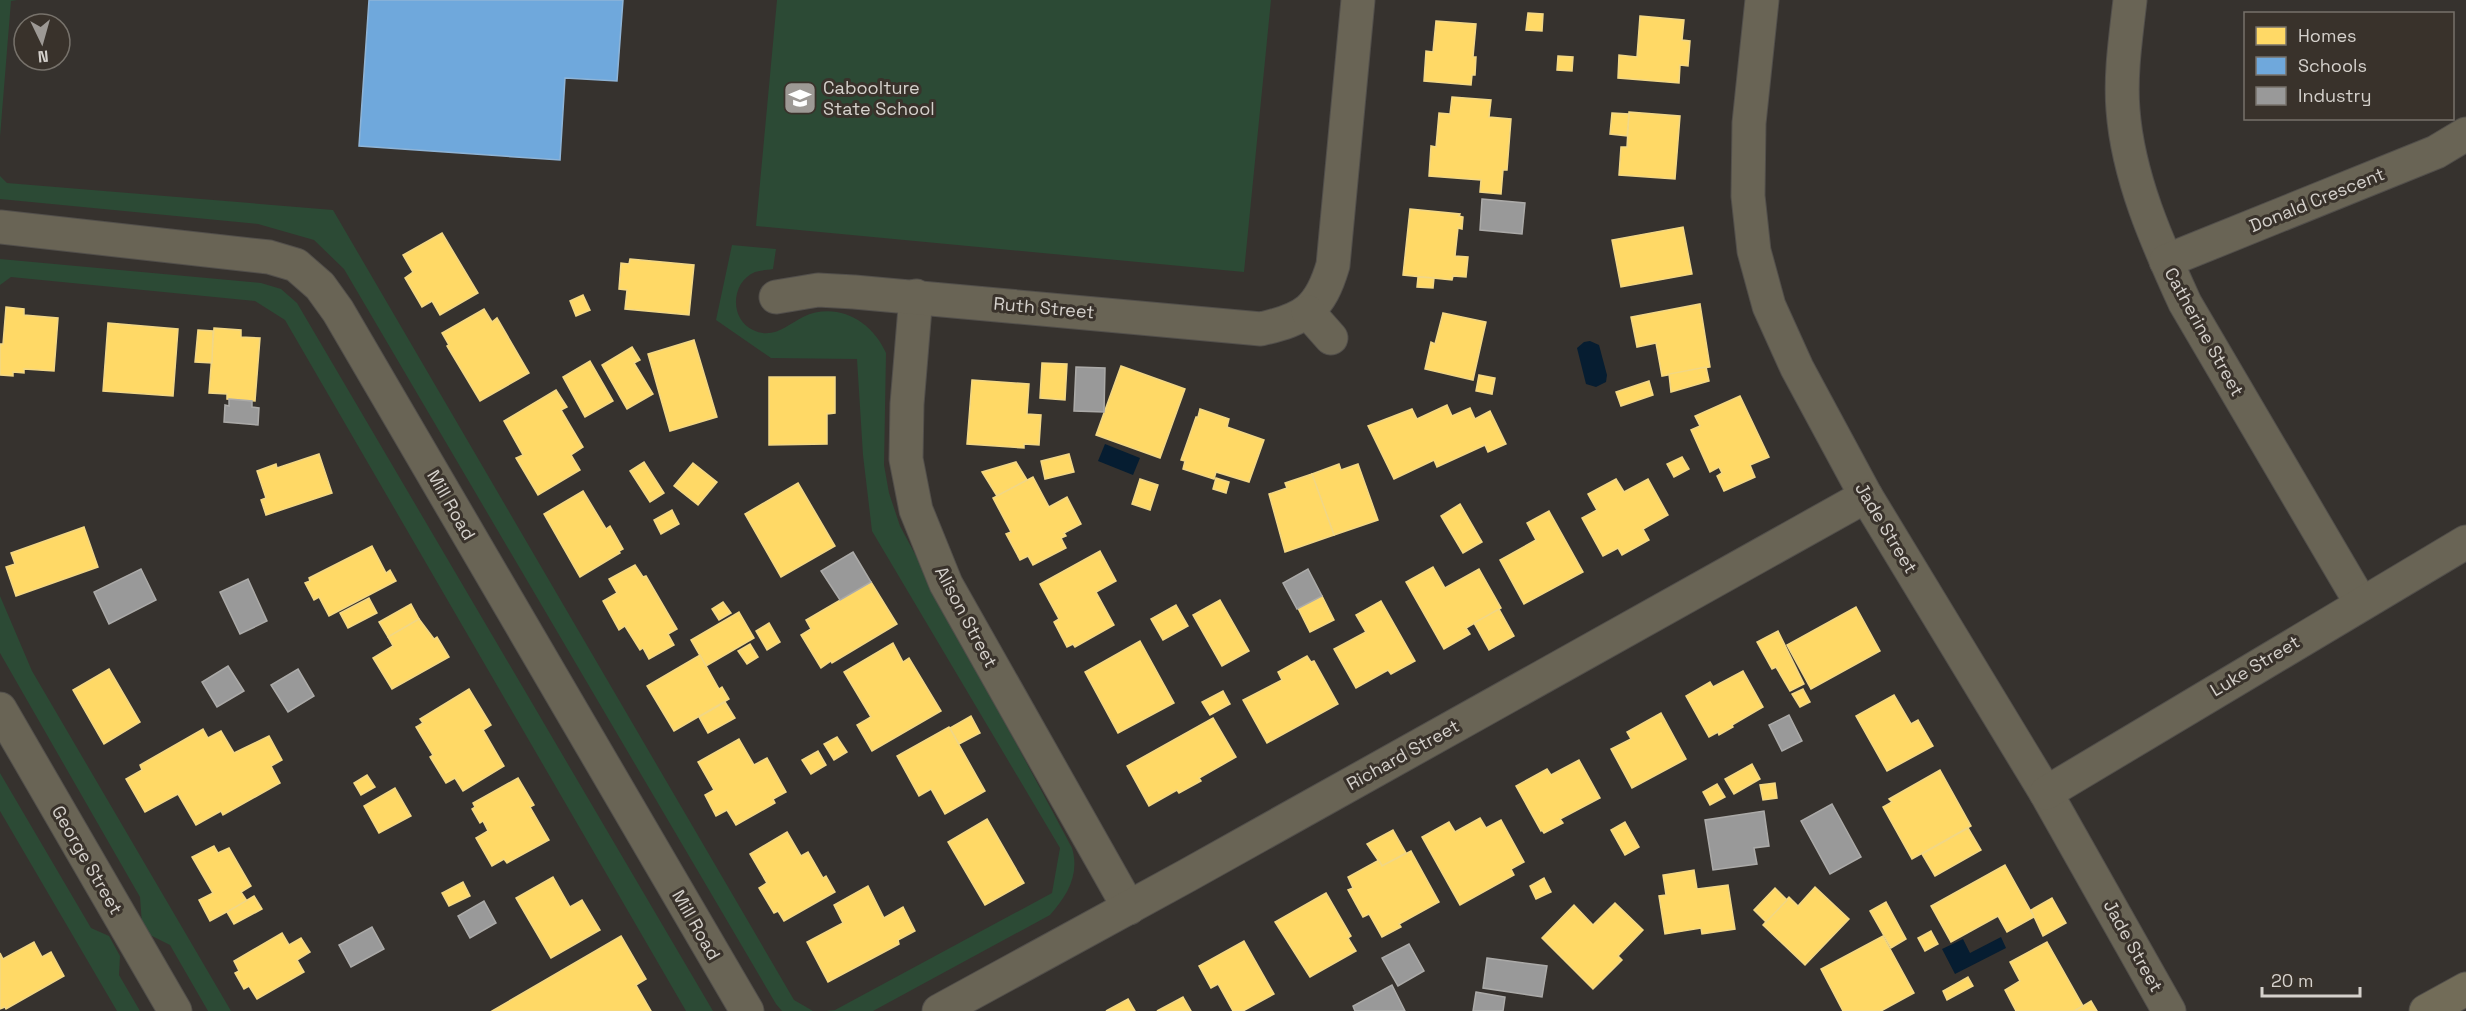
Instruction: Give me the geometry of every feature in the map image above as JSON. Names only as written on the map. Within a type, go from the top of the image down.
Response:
[{"type":"main road","points":[[2426,1011],[2466,988]]},
{"type":"street","name":"Ruth Street","points":[[776,297],[818,290],[916,296],[1261,329],[1286,324],[1308,312],[1326,288],[1334,265],[1358,0]]},
{"type":"street","name":"Jade Street","points":[[1762,0],[1749,123],[1748,196],[1754,251],[1769,306],[1797,368],[1866,496],[2046,793],[2169,1011]]},
{"type":"street","name":"Catherine Street","points":[[2130,0],[2123,64],[2123,110],[2131,160],[2166,261],[2201,332],[2361,603]]},
{"type":"street","name":"Donald Crescent","points":[[2166,261],[2436,152],[2466,134]]},
{"type":"street","name":"Mill Road","points":[[0,227],[269,257],[296,265],[320,286],[338,310],[747,1011]]},
{"type":"street","name":"Alison Street","points":[[916,296],[907,404],[906,459],[915,510],[946,584],[1129,908]]},
{"type":"street","points":[[1308,312],[1331,338]]},
{"type":"street","name":"Richard Street","points":[[939,1011],[1129,908],[1866,496]]},
{"type":"street","name":"Luke Street","points":[[2046,793],[2466,542]]},
{"type":"street","name":"George Street","points":[[0,709],[175,1011]]},
{"type":"green space","points":[[0,0],[17,0],[11,1],[0,137]]},
{"type":"green space","points":[[777,0],[1271,0],[1244,272],[756,226]]},
{"type":"green space","points":[[0,176],[7,183],[333,210],[794,1000],[813,1011],[782,1011],[776,1004],[344,269],[314,240],[258,224],[0,199]]},
{"type":"green space","points":[[732,245],[776,249],[773,269],[755,272],[747,277],[737,292],[737,309],[745,325],[760,333],[773,332],[803,317],[828,311],[841,313],[863,323],[880,342],[886,353],[884,465],[889,493],[900,526],[1072,848],[1074,858],[1073,876],[1067,893],[1050,915],[873,1011],[826,1011],[835,1010],[1052,893],[1060,848],[872,531],[863,455],[857,359],[771,358],[716,320]]},
{"type":"green space","points":[[0,259],[261,283],[281,289],[297,303],[713,1011],[686,1011],[285,320],[255,301],[11,277],[0,285]]},
{"type":"green space","points":[[0,596],[32,671],[231,1011],[208,1011],[170,945],[146,933],[142,924],[140,897],[0,653]]},
{"type":"green space","points":[[0,773],[91,928],[109,936],[120,956],[119,975],[140,1011],[117,1011],[0,811]]},
{"type":"water","points":[[1590,341],[1599,345],[1607,375],[1606,382],[1596,387],[1586,384],[1577,348],[1584,342]]},
{"type":"water","points":[[1105,444],[1140,458],[1133,475],[1098,461]]},
{"type":"water","points":[[2001,937],[2006,948],[1955,974],[1942,949],[1963,939],[1970,953]]},
{"type":"building: Homes","points":[[1528,13],[1543,14],[1542,31],[1526,30]]},
{"type":"building: Homes","points":[[1640,16],[1684,20],[1682,40],[1690,41],[1688,66],[1680,65],[1679,83],[1618,78],[1619,55],[1637,57]]},
{"type":"building: Homes","points":[[1436,21],[1476,24],[1473,57],[1476,57],[1475,75],[1472,75],[1471,85],[1424,81],[1426,51],[1433,52]]},
{"type":"building: Homes","points":[[1558,56],[1573,57],[1572,71],[1557,70]]},
{"type":"building: Homes","points":[[1452,97],[1491,100],[1489,117],[1511,119],[1507,170],[1503,170],[1501,194],[1480,192],[1481,180],[1429,176],[1431,146],[1436,147],[1439,113],[1450,114]]},
{"type":"building: Homes","points":[[1629,112],[1680,116],[1675,179],[1619,175],[1621,147],[1627,147]]},
{"type":"building: Homes","points":[[1612,113],[1629,114],[1627,136],[1610,134]]},
{"type":"building: Homes","points":[[1410,209],[1460,214],[1459,216],[1463,217],[1462,229],[1458,228],[1455,256],[1468,257],[1466,277],[1453,276],[1452,280],[1403,275]]},
{"type":"building: Homes","points":[[1683,227],[1692,274],[1621,287],[1612,240]]},
{"type":"building: Homes","points":[[442,233],[478,293],[440,315],[432,301],[422,307],[405,278],[413,272],[403,255]]},
{"type":"building: Homes","points":[[630,259],[694,265],[689,315],[625,309],[627,290],[619,289],[621,263],[629,264]]},
{"type":"building: Homes","points":[[1418,277],[1434,278],[1433,288],[1417,287]]},
{"type":"building: Homes","points":[[583,295],[590,310],[576,316],[570,301]]},
{"type":"building: Homes","points":[[1700,304],[1710,367],[1662,376],[1656,343],[1637,347],[1631,317]]},
{"type":"building: Homes","points":[[6,307],[24,309],[24,315],[58,318],[54,371],[24,369],[24,373],[13,372],[13,376],[0,375],[0,344],[3,344]]},
{"type":"building: Homes","points":[[484,309],[492,322],[497,318],[529,373],[480,401],[447,346],[449,345],[442,333]]},
{"type":"building: Homes","points":[[1443,313],[1486,322],[1473,380],[1425,369],[1431,342],[1435,344]]},
{"type":"building: Homes","points":[[108,323],[178,329],[173,396],[103,391]]},
{"type":"building: Homes","points":[[214,328],[241,330],[241,337],[260,338],[255,401],[227,399],[227,394],[209,393]]},
{"type":"building: Homes","points":[[198,330],[213,331],[212,363],[195,362]]},
{"type":"building: Homes","points":[[694,340],[717,417],[670,431],[648,354]]},
{"type":"building: Homes","points":[[632,347],[640,360],[634,363],[653,394],[627,409],[602,365]]},
{"type":"building: Homes","points":[[590,361],[613,401],[585,417],[563,377]]},
{"type":"building: Homes","points":[[1042,363],[1067,364],[1065,400],[1040,398]]},
{"type":"building: Homes","points":[[1121,366],[1185,389],[1160,458],[1096,435]]},
{"type":"building: Homes","points":[[1706,367],[1709,381],[1671,392],[1669,374]]},
{"type":"building: Homes","points":[[1479,375],[1495,378],[1492,394],[1476,391]]},
{"type":"building: Homes","points":[[769,377],[835,377],[835,413],[827,414],[827,444],[769,445]]},
{"type":"building: Homes","points":[[972,380],[1029,384],[1027,414],[1041,415],[1039,445],[1024,444],[1024,448],[967,444]]},
{"type":"building: Homes","points":[[1649,381],[1653,395],[1621,406],[1616,392]]},
{"type":"building: Homes","points":[[556,390],[567,407],[561,410],[583,447],[571,455],[580,470],[538,495],[516,458],[523,455],[504,421]]},
{"type":"building: Homes","points":[[1740,396],[1769,457],[1750,465],[1755,477],[1724,491],[1717,476],[1722,473],[1719,467],[1710,472],[1691,430],[1700,426],[1695,416]]},
{"type":"building: Homes","points":[[1447,405],[1452,416],[1470,408],[1475,419],[1490,411],[1506,444],[1488,452],[1485,445],[1437,467],[1434,460],[1394,479],[1368,426],[1412,409],[1417,419]]},
{"type":"building: Homes","points":[[1200,409],[1229,419],[1227,427],[1264,440],[1249,482],[1216,472],[1214,479],[1183,469],[1185,461],[1181,460]]},
{"type":"building: Homes","points":[[319,454],[332,493],[266,515],[261,500],[266,498],[257,471],[276,464],[277,468]]},
{"type":"building: Homes","points":[[1069,454],[1074,472],[1045,479],[1041,461]]},
{"type":"building: Homes","points":[[1682,457],[1689,469],[1674,477],[1667,464]]},
{"type":"building: Homes","points":[[644,462],[664,493],[650,502],[630,471]]},
{"type":"building: Homes","points":[[1016,462],[1027,480],[997,496],[982,472]]},
{"type":"building: Homes","points":[[693,463],[717,482],[698,505],[674,486]]},
{"type":"building: Homes","points":[[1339,464],[1341,470],[1358,464],[1378,520],[1334,535],[1312,474]]},
{"type":"building: Homes","points":[[1312,474],[1334,535],[1285,552],[1269,494],[1287,488],[1285,483]]},
{"type":"building: Homes","points":[[1033,477],[1049,507],[1067,497],[1081,524],[1064,533],[1066,536],[1061,538],[1066,548],[1033,565],[1028,556],[1020,560],[1006,534],[1011,532],[993,498]]},
{"type":"building: Homes","points":[[1216,478],[1229,482],[1226,493],[1213,489]]},
{"type":"building: Homes","points":[[1140,479],[1158,485],[1150,510],[1132,504]]},
{"type":"building: Homes","points":[[1616,479],[1624,492],[1648,479],[1668,515],[1643,529],[1649,540],[1622,555],[1618,548],[1603,556],[1582,518],[1597,510],[1588,494]]},
{"type":"building: Homes","points":[[798,483],[835,546],[781,577],[745,514]]},
{"type":"building: Homes","points":[[583,491],[606,529],[610,526],[623,549],[580,577],[544,514]]},
{"type":"building: Homes","points":[[1460,504],[1482,542],[1463,553],[1441,516]]},
{"type":"building: Homes","points":[[672,510],[679,524],[661,534],[654,520]]},
{"type":"building: Homes","points":[[1549,511],[1583,572],[1524,604],[1500,560],[1536,540],[1527,523]]},
{"type":"building: Homes","points":[[84,527],[98,567],[16,596],[6,567],[15,564],[11,553]]},
{"type":"building: Homes","points":[[372,546],[386,573],[390,570],[396,581],[329,616],[319,597],[314,600],[305,583],[310,581],[309,578]]},
{"type":"building: Homes","points":[[1100,551],[1116,581],[1096,592],[1114,625],[1075,647],[1073,644],[1067,647],[1054,622],[1059,619],[1040,584]]},
{"type":"building: Homes","points":[[635,565],[643,577],[646,576],[677,629],[668,634],[674,645],[649,659],[643,648],[640,650],[625,626],[619,630],[603,601],[617,593],[609,579]]},
{"type":"building: Homes","points":[[1433,567],[1445,588],[1479,569],[1501,608],[1466,628],[1470,634],[1444,649],[1406,582]]},
{"type":"building: Homes","points":[[871,582],[897,624],[821,668],[801,635],[811,629],[806,620]]},
{"type":"building: Homes","points":[[1322,596],[1334,620],[1310,632],[1298,608]]},
{"type":"building: Homes","points":[[369,598],[377,613],[348,628],[340,613]]},
{"type":"building: Homes","points":[[1220,600],[1249,651],[1222,666],[1193,615]]},
{"type":"building: Homes","points":[[1381,601],[1415,661],[1391,674],[1388,670],[1356,688],[1334,649],[1366,632],[1356,615]]},
{"type":"building: Homes","points":[[723,602],[731,613],[719,620],[712,609]]},
{"type":"building: Homes","points":[[411,604],[419,619],[388,637],[379,622]]},
{"type":"building: Homes","points":[[1176,605],[1188,626],[1163,640],[1151,619]]},
{"type":"building: Homes","points":[[1856,607],[1880,651],[1811,689],[1787,645]]},
{"type":"building: Homes","points":[[1499,609],[1514,636],[1489,650],[1474,623]]},
{"type":"building: Homes","points":[[739,612],[754,638],[706,666],[691,640]]},
{"type":"building: Homes","points":[[419,619],[434,639],[437,637],[449,657],[392,689],[373,658],[393,646],[388,637]]},
{"type":"building: Homes","points":[[769,623],[780,642],[767,650],[756,631]]},
{"type":"building: Homes","points":[[1778,631],[1804,684],[1790,691],[1776,667],[1772,669],[1757,642]]},
{"type":"building: Homes","points":[[1140,641],[1174,703],[1118,733],[1085,672]]},
{"type":"building: Homes","points":[[893,643],[903,662],[909,658],[941,711],[872,751],[857,725],[871,717],[844,672]]},
{"type":"building: Homes","points":[[750,644],[758,657],[747,664],[738,651]]},
{"type":"building: Homes","points":[[700,655],[719,689],[722,687],[729,699],[674,731],[647,686]]},
{"type":"building: Homes","points":[[1307,656],[1311,662],[1314,661],[1338,704],[1267,743],[1243,700],[1282,680],[1278,672]]},
{"type":"building: Homes","points":[[109,669],[140,722],[104,744],[73,690]]},
{"type":"building: Homes","points":[[1743,671],[1763,707],[1719,735],[1718,732],[1709,737],[1686,696],[1710,682],[1713,687]]},
{"type":"building: Homes","points":[[469,689],[491,725],[483,730],[504,766],[463,791],[455,778],[446,783],[430,757],[433,755],[416,727],[423,723],[420,719]]},
{"type":"building: Homes","points":[[1803,689],[1810,702],[1800,707],[1792,694]]},
{"type":"building: Homes","points":[[1223,691],[1230,704],[1210,715],[1202,702]]},
{"type":"building: Homes","points":[[1894,695],[1911,724],[1918,720],[1933,746],[1887,771],[1856,716]]},
{"type":"building: Homes","points":[[725,702],[735,718],[708,733],[699,717]]},
{"type":"building: Homes","points":[[1661,713],[1686,759],[1632,788],[1611,749],[1631,739],[1627,732]]},
{"type":"building: Homes","points":[[971,716],[980,733],[959,744],[950,728]]},
{"type":"building: Homes","points":[[1213,718],[1236,757],[1199,778],[1201,781],[1179,793],[1177,790],[1149,806],[1127,766]]},
{"type":"building: Homes","points":[[949,727],[985,791],[945,814],[931,789],[919,796],[897,756]]},
{"type":"building: Homes","points":[[203,729],[208,738],[221,731],[234,753],[269,736],[282,760],[271,766],[280,783],[223,815],[221,811],[196,825],[178,794],[145,812],[126,779],[142,770],[140,765]]},
{"type":"building: Homes","points":[[837,737],[847,752],[834,760],[824,744]]},
{"type":"building: Homes","points":[[739,739],[754,765],[767,758],[786,792],[773,799],[775,803],[736,825],[727,810],[716,816],[705,795],[714,790],[698,762]]},
{"type":"building: Homes","points":[[818,751],[826,765],[811,774],[802,760]]},
{"type":"building: Homes","points":[[1579,760],[1600,798],[1560,819],[1563,823],[1544,833],[1516,786],[1547,769],[1551,775]]},
{"type":"building: Homes","points":[[1752,764],[1760,779],[1734,794],[1725,779]]},
{"type":"building: Homes","points":[[1940,770],[1971,826],[1912,859],[1883,807],[1892,802],[1889,799]]},
{"type":"building: Homes","points":[[367,775],[375,787],[361,795],[354,783]]},
{"type":"building: Homes","points":[[518,778],[534,805],[530,807],[549,840],[507,863],[504,859],[492,866],[476,838],[488,831],[483,821],[480,823],[472,809],[475,807],[473,803]]},
{"type":"building: Homes","points":[[1775,783],[1777,798],[1763,800],[1760,785]]},
{"type":"building: Homes","points":[[1717,784],[1725,797],[1710,805],[1703,792]]},
{"type":"building: Homes","points":[[395,788],[411,816],[379,833],[364,806]]},
{"type":"building: Homes","points":[[1480,818],[1486,828],[1501,820],[1524,862],[1511,869],[1514,875],[1460,905],[1422,837],[1449,822],[1455,832]]},
{"type":"building: Homes","points":[[987,819],[1024,883],[985,905],[948,842]]},
{"type":"building: Homes","points":[[1625,822],[1639,847],[1625,855],[1611,830]]},
{"type":"building: Homes","points":[[1968,828],[1981,850],[1935,876],[1922,854]]},
{"type":"building: Homes","points":[[1393,830],[1406,853],[1382,866],[1367,844]]},
{"type":"building: Homes","points":[[787,832],[801,856],[808,852],[823,878],[826,876],[835,892],[784,921],[778,911],[774,913],[759,888],[767,883],[750,854]]},
{"type":"building: Homes","points":[[214,846],[218,853],[229,848],[251,886],[241,892],[247,901],[210,921],[199,900],[213,893],[192,857]]},
{"type":"building: Homes","points":[[1411,851],[1439,902],[1399,924],[1401,927],[1382,937],[1369,914],[1363,917],[1348,890],[1353,888],[1348,877],[1379,860],[1382,866]]},
{"type":"building: Homes","points":[[2005,865],[2034,917],[2007,932],[1998,916],[1951,942],[1931,906]]},
{"type":"building: Homes","points":[[1694,870],[1697,889],[1728,885],[1735,929],[1702,934],[1701,928],[1665,934],[1659,896],[1666,895],[1663,875]]},
{"type":"building: Homes","points":[[553,877],[570,907],[582,900],[600,930],[551,958],[516,898]]},
{"type":"building: Homes","points":[[1544,878],[1551,892],[1536,899],[1530,886]]},
{"type":"building: Homes","points":[[463,882],[470,896],[449,906],[442,893]]},
{"type":"building: Homes","points":[[868,886],[884,918],[903,907],[915,931],[898,940],[899,944],[828,982],[807,942],[843,923],[834,905]]},
{"type":"building: Homes","points":[[1815,887],[1849,919],[1805,965],[1763,925],[1789,897],[1798,906]]},
{"type":"building: Homes","points":[[1775,888],[1787,900],[1766,922],[1754,910]]},
{"type":"building: Homes","points":[[1326,893],[1351,936],[1348,938],[1356,951],[1310,977],[1275,922]]},
{"type":"building: Homes","points":[[254,896],[262,909],[234,924],[227,912]]},
{"type":"building: Homes","points":[[2052,898],[2066,923],[2043,936],[2031,910]]},
{"type":"building: Homes","points":[[1886,902],[1906,939],[1891,948],[1870,911]]},
{"type":"building: Homes","points":[[1615,903],[1643,930],[1618,956],[1622,960],[1593,989],[1542,938],[1574,905],[1593,925]]},
{"type":"building: Homes","points":[[1931,931],[1938,944],[1925,951],[1918,938]]},
{"type":"building: Homes","points":[[282,933],[289,945],[301,938],[310,952],[297,960],[304,972],[257,999],[249,986],[244,989],[235,973],[239,971],[234,961]]},
{"type":"building: Homes","points":[[621,936],[646,979],[636,985],[651,1011],[492,1011]]},
{"type":"building: Homes","points":[[1883,936],[1914,993],[1881,1011],[1843,1011],[1821,969]]},
{"type":"building: Homes","points":[[1244,941],[1274,994],[1243,1011],[1233,1011],[1218,984],[1211,988],[1199,966]]},
{"type":"building: Homes","points":[[34,942],[42,957],[51,952],[64,976],[6,1009],[5,1007],[0,1009],[0,953],[3,959]]},
{"type":"building: Homes","points":[[2047,942],[2083,1006],[2074,1011],[2016,1011],[2005,990],[2020,981],[2010,962]]},
{"type":"building: Homes","points":[[1968,977],[1973,986],[1947,1000],[1943,991]]},
{"type":"building: Homes","points":[[1183,997],[1191,1011],[1157,1011],[1172,1003]]},
{"type":"building: Homes","points":[[1128,999],[1135,1011],[1106,1011]]},
{"type":"building: Homes","points":[[2091,1001],[2097,1011],[2074,1011],[2083,1006]]},
{"type":"building: Schools","points":[[369,0],[623,0],[617,81],[565,78],[560,160],[359,146]]},
{"type":"building: Industry","points":[[1482,199],[1525,203],[1522,234],[1480,230]]},
{"type":"building: Industry","points":[[1076,367],[1105,368],[1104,412],[1074,411]]},
{"type":"building: Industry","points":[[229,399],[252,401],[252,407],[259,408],[258,425],[224,422],[225,405],[229,406]]},
{"type":"building: Industry","points":[[853,552],[871,582],[840,600],[821,571]]},
{"type":"building: Industry","points":[[141,569],[156,600],[109,624],[94,592]]},
{"type":"building: Industry","points":[[1308,569],[1322,596],[1297,609],[1283,583]]},
{"type":"building: Industry","points":[[248,579],[267,621],[240,634],[220,592]]},
{"type":"building: Industry","points":[[228,666],[244,691],[217,707],[202,682]]},
{"type":"building: Industry","points":[[298,669],[314,696],[288,712],[271,685]]},
{"type":"building: Industry","points":[[1789,715],[1802,741],[1782,751],[1769,725]]},
{"type":"building: Industry","points":[[1832,804],[1861,857],[1830,874],[1801,821]]},
{"type":"building: Industry","points":[[1764,811],[1769,846],[1754,848],[1757,864],[1713,870],[1705,820]]},
{"type":"building: Industry","points":[[484,901],[496,923],[470,938],[458,916]]},
{"type":"building: Industry","points":[[372,927],[384,949],[351,967],[339,945]]},
{"type":"building: Industry","points":[[1409,944],[1424,971],[1398,986],[1382,958]]},
{"type":"building: Industry","points":[[1487,958],[1547,966],[1542,997],[1483,988]]},
{"type":"building: Industry","points":[[1392,985],[1405,1011],[1355,1011],[1353,1006]]},
{"type":"building: Industry","points":[[1476,992],[1505,997],[1503,1011],[1473,1011]]},
{"type":"place","name":"Caboolture State School","points":[[800,98]]}]
